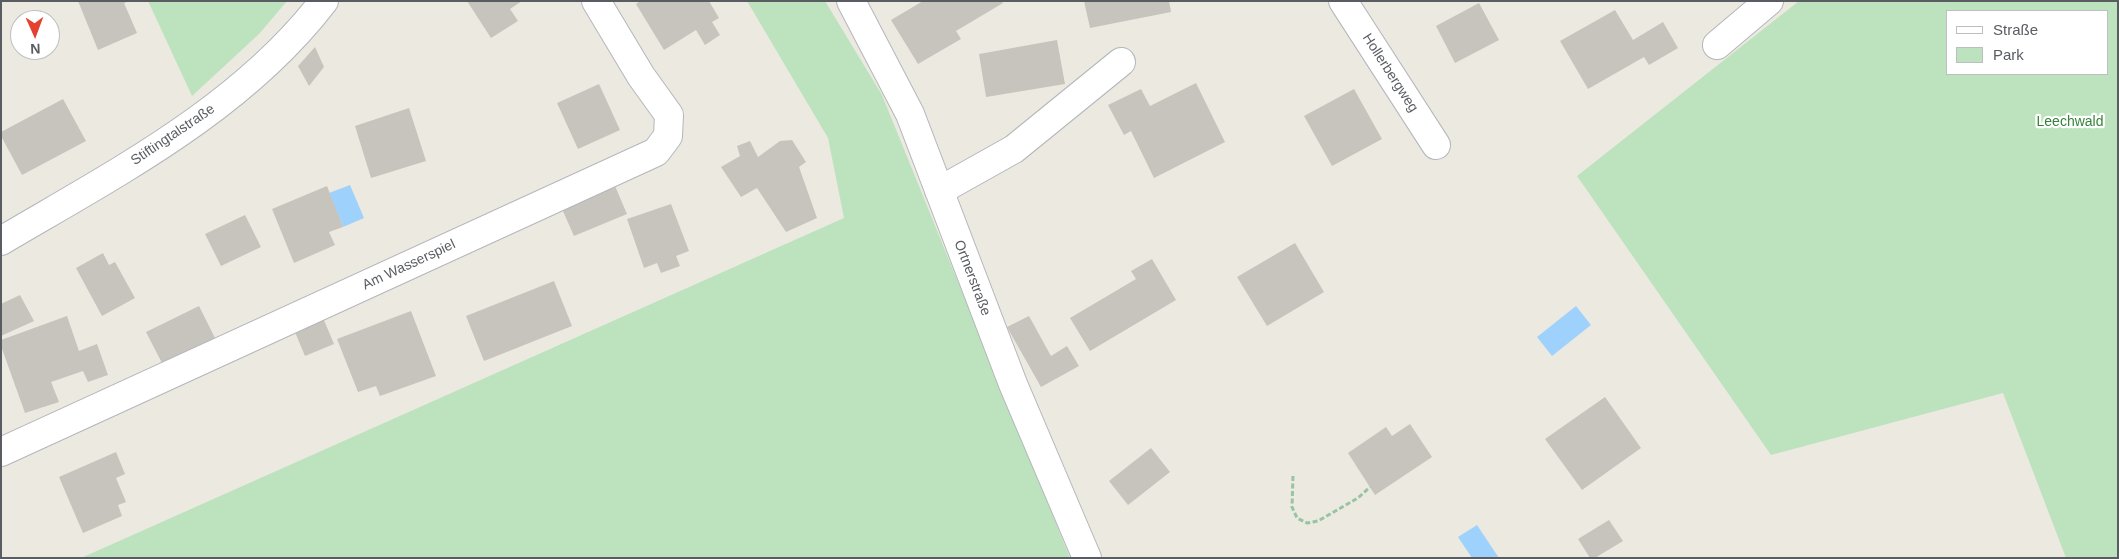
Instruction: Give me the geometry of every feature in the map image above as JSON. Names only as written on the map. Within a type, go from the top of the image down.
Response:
[{"type":"street","name":"Stiftingtalstraße","points":[[1,241],[118,173],[214,108],[272,57],[310,19],[324,1]]},
{"type":"street","name":"Am Wasserspiel","points":[[1,452],[656,152],[668,136],[669,115],[641,76],[596,1]]},
{"type":"street","name":"Ortnerstraße","points":[[851,1],[910,114],[1013,384],[1087,558]]},
{"type":"street","name":"Hollerbergweg","points":[[1343,1],[1436,145]]},
{"type":"street","points":[[1717,45],[1769,1]]},
{"type":"street","points":[[939,191],[1014,149],[1121,62]]},
{"type":"path","points":[[1294,476],[1292,507],[1297,518],[1307,523],[1318,522],[1358,498],[1370,487]]},
{"type":"green space","points":[[148,1],[287,1],[259,34],[192,96]]},
{"type":"green space","points":[[747,1],[825,1],[882,95],[1070,558],[81,558],[844,218],[828,138]]},
{"type":"green space","name":"Leechwald","points":[[1799,1],[2118,1],[2118,558],[2066,558],[2003,393],[1771,455],[1577,176]]},
{"type":"water","points":[[350,185],[364,218],[343,227],[329,193]]},
{"type":"water","points":[[1576,306],[1591,325],[1552,356],[1537,337]]},
{"type":"water","points":[[1477,525],[1499,558],[1472,558],[1458,537]]},
{"type":"building","points":[[78,1],[130,1],[124,3],[137,33],[98,50]]},
{"type":"building","points":[[467,1],[522,1],[510,9],[518,21],[491,38]]},
{"type":"building","points":[[640,1],[709,1],[719,18],[712,22],[720,35],[705,45],[696,30],[664,50],[636,4]]},
{"type":"building","points":[[923,1],[1002,1],[1003,3],[956,31],[961,39],[918,64],[891,20]]},
{"type":"building","points":[[1084,1],[1169,1],[1171,12],[1090,28]]},
{"type":"building","points":[[1479,3],[1499,40],[1455,63],[1436,26]]},
{"type":"building","points":[[1615,10],[1633,40],[1663,22],[1678,48],[1649,65],[1644,57],[1588,89],[1560,41]]},
{"type":"building","points":[[1057,40],[1065,84],[986,97],[979,54]]},
{"type":"building","points":[[315,47],[324,67],[309,86],[298,66]]},
{"type":"building","points":[[1196,83],[1225,142],[1154,178],[1131,131],[1124,135],[1108,105],[1141,89],[1150,106]]},
{"type":"building","points":[[599,84],[620,130],[578,149],[557,103]]},
{"type":"building","points":[[1354,89],[1382,139],[1332,166],[1304,116]]},
{"type":"building","points":[[63,99],[86,141],[22,175],[1,136],[1,132]]},
{"type":"building","points":[[409,108],[426,161],[371,178],[355,126]]},
{"type":"building","points":[[792,140],[806,162],[799,167],[817,218],[786,232],[757,188],[741,197],[721,167],[740,156],[737,146],[750,141],[758,157],[780,141]]},
{"type":"building","points":[[327,186],[343,227],[329,232],[335,245],[294,263],[272,209]]},
{"type":"building","points":[[615,186],[627,214],[574,236],[562,209]]},
{"type":"building","points":[[671,204],[689,251],[676,256],[680,266],[661,273],[657,263],[644,268],[627,219]]},
{"type":"building","points":[[245,215],[261,247],[221,266],[205,234]]},
{"type":"building","points":[[1295,243],[1324,292],[1267,326],[1237,277]]},
{"type":"building","points":[[103,253],[109,265],[115,262],[135,298],[102,316],[76,268]]},
{"type":"building","points":[[1152,259],[1176,300],[1090,351],[1070,318],[1136,279],[1131,271]]},
{"type":"building","points":[[554,281],[572,326],[484,361],[466,316]]},
{"type":"building","points":[[20,295],[34,321],[1,336],[1,304]]},
{"type":"building","points":[[199,306],[216,340],[164,367],[146,332]]},
{"type":"building","points":[[411,311],[436,376],[380,396],[376,386],[358,392],[337,339]]},
{"type":"building","points":[[321,313],[334,344],[305,356],[292,325]]},
{"type":"building","points":[[67,316],[79,351],[97,344],[108,375],[88,382],[83,371],[51,382],[59,402],[25,413],[1,346],[1,340]]},
{"type":"building","points":[[1029,316],[1051,356],[1067,346],[1079,366],[1041,387],[1007,327]]},
{"type":"building","points":[[1605,397],[1641,448],[1582,490],[1545,439]]},
{"type":"building","points":[[1410,424],[1432,457],[1375,495],[1348,453],[1386,427],[1392,436]]},
{"type":"building","points":[[1151,448],[1170,472],[1128,505],[1109,481]]},
{"type":"building","points":[[116,452],[125,474],[116,478],[126,502],[118,505],[122,516],[83,533],[59,477]]},
{"type":"building","points":[[1609,520],[1623,541],[1595,558],[1590,558],[1578,539]]}]
